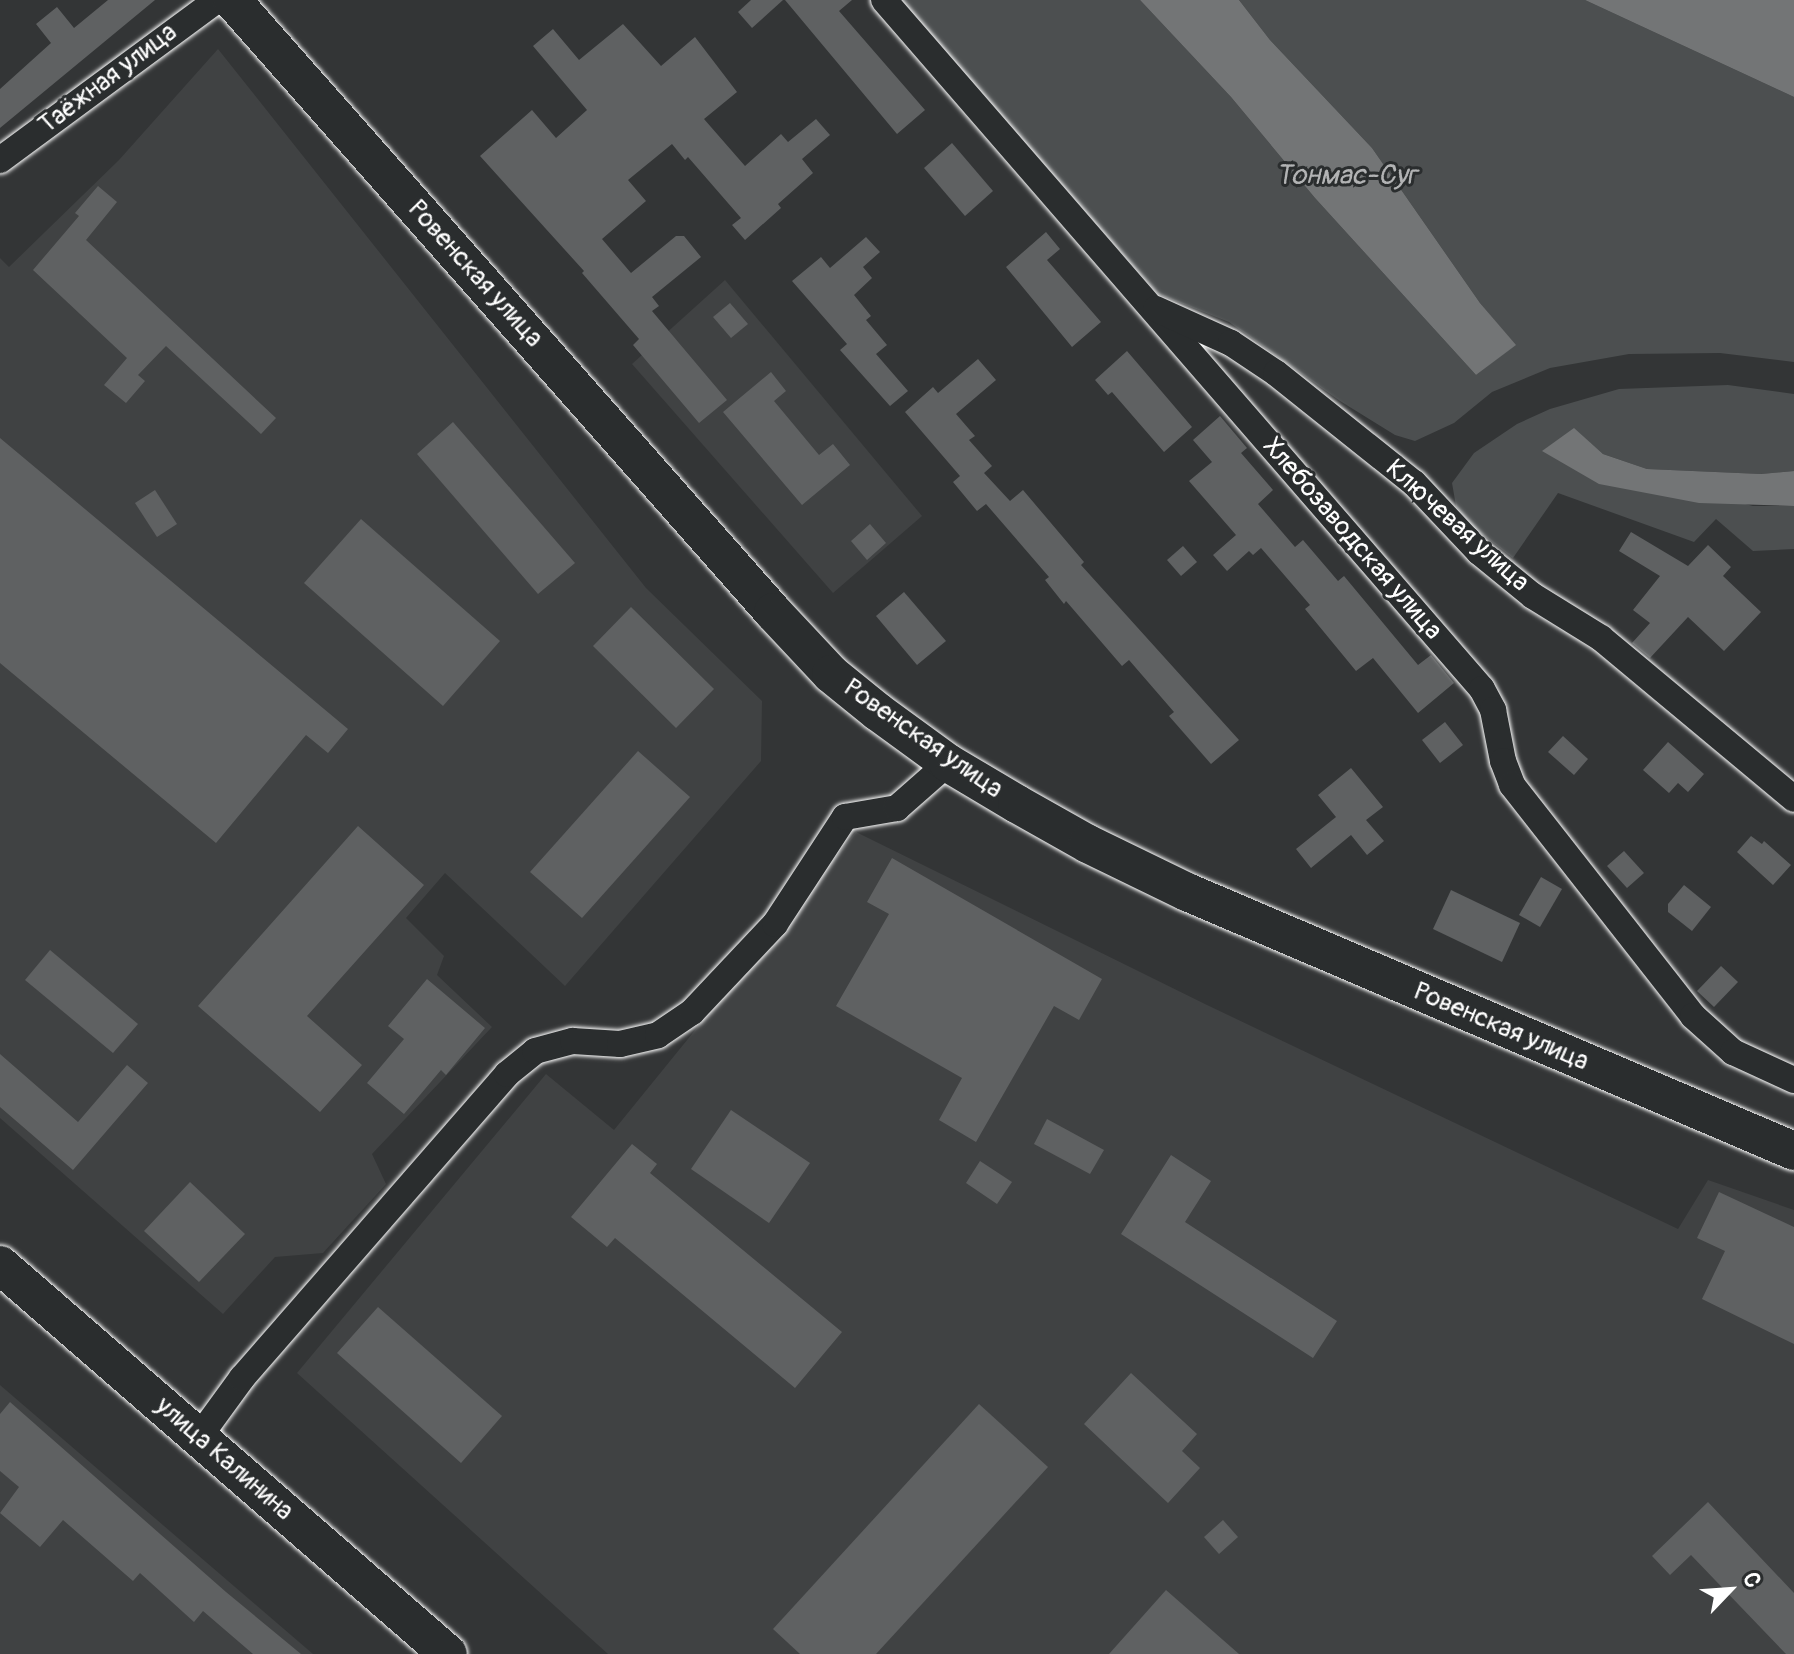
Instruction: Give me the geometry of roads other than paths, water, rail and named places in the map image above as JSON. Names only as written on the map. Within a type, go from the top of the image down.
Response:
[{"type":"main road","name":"Ровенская улица","points":[[232,0],[831,674],[948,763],[1088,844],[1187,892],[1794,1151]]},
{"type":"main road","name":"улица Калинина","points":[[0,1265],[448,1654]]},
{"type":"street","name":"Таёжная улица","points":[[0,160],[217,0]]},
{"type":"street","name":"Хлебозаводская улица","points":[[884,0],[1482,689],[1493,710],[1503,761],[1512,785],[1693,1016],[1733,1052],[1794,1080]]},
{"type":"street","name":"Ключевая улица","points":[[1145,304],[1231,343],[1276,373],[1414,483],[1479,552],[1533,596],[1601,638],[1794,799]]},
{"type":"street","points":[[199,1437],[242,1378],[507,1074],[535,1051],[573,1041],[620,1044],[658,1035],[692,1012],[775,924],[845,817],[897,808],[948,763]]},
{"type":"water","name":"Тонмас-Суг","points":[[1140,0],[1239,0],[1270,40],[1372,148],[1480,303],[1516,345],[1476,375],[1315,198],[1231,97]]},
{"type":"water","points":[[1585,0],[1794,0],[1794,97]]},
{"type":"water","points":[[1574,428],[1603,454],[1647,469],[1761,474],[1794,471],[1794,506],[1699,503],[1599,484],[1542,451]]}]
